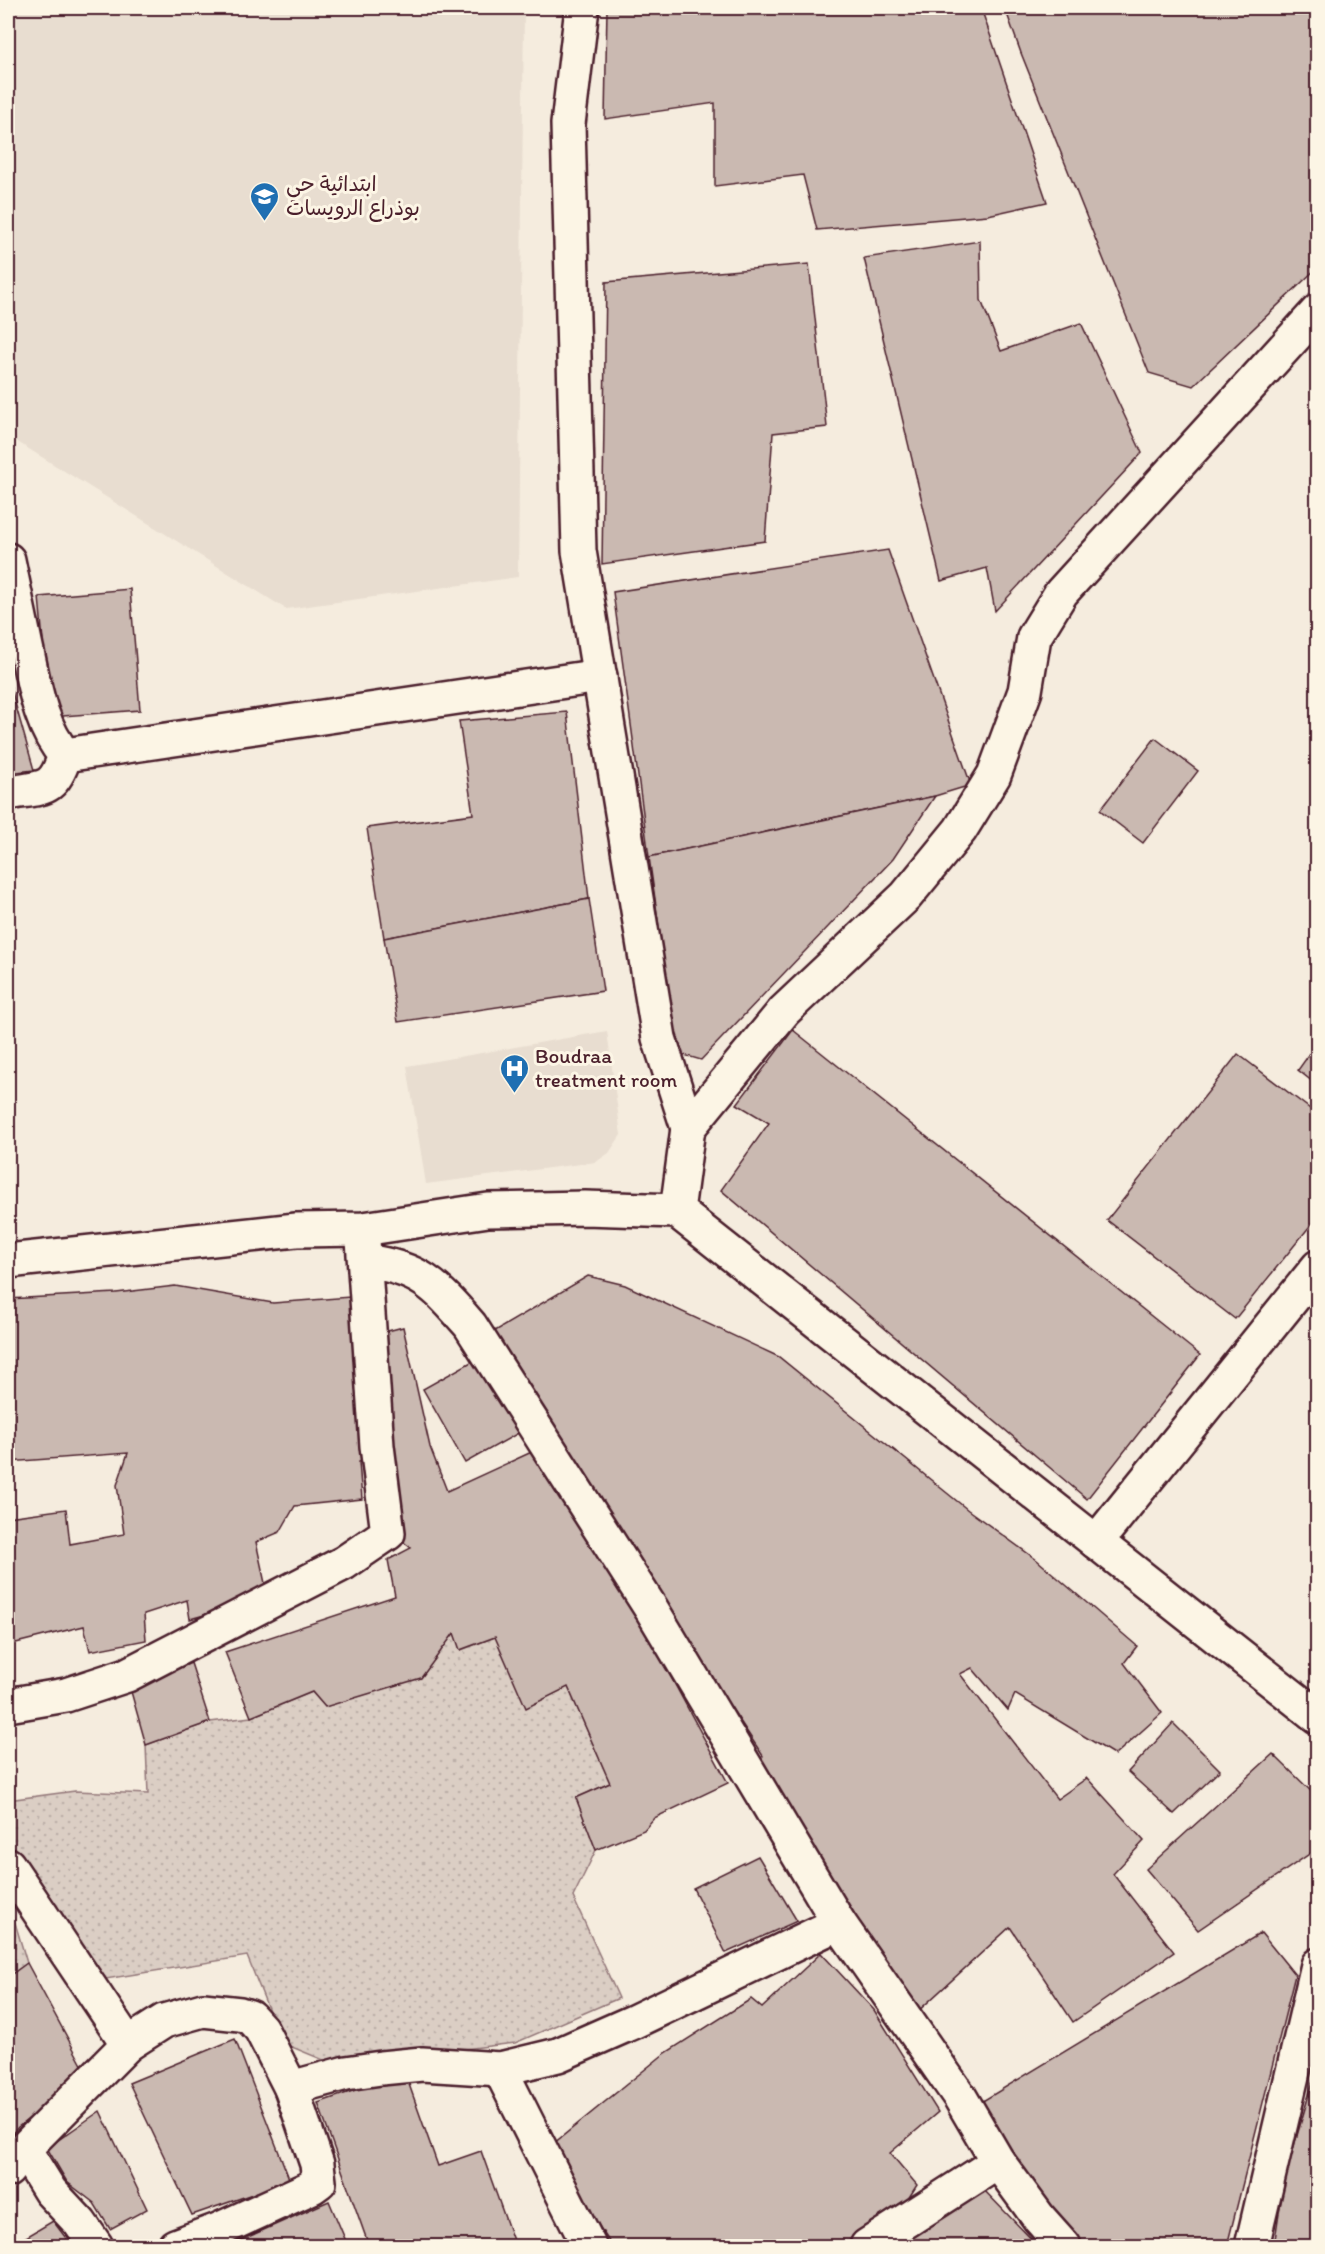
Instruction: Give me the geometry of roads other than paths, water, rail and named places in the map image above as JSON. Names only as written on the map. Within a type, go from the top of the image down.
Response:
[{"type":"street","points":[[582,8],[568,124],[579,551],[659,1038],[688,1128],[677,1211]]},
{"type":"street","points":[[688,1128],[784,1011],[906,896],[960,830],[994,775],[1024,691],[1034,637],[1061,593],[1317,311]]},
{"type":"street","points":[[8,560],[35,687],[56,746],[65,756]]},
{"type":"street","points":[[65,756],[600,676]]},
{"type":"street","points":[[8,793],[50,785],[59,774],[65,756]]},
{"type":"street","points":[[8,1261],[296,1230],[363,1229],[488,1210],[585,1208],[677,1211],[1317,1717]]},
{"type":"street","points":[[8,1705],[66,1695],[127,1675],[344,1563],[388,1533],[378,1446],[363,1229]]},
{"type":"street","points":[[365,1261],[392,1265],[420,1276],[447,1299],[470,1326],[658,1620],[839,1923],[960,2097],[998,2162],[1039,2218],[1064,2247]]},
{"type":"street","points":[[1096,1542],[1317,1267]]},
{"type":"street","points":[[8,1864],[128,2044]]},
{"type":"street","points":[[291,2088],[346,2073],[422,2064],[500,2069],[558,2055],[612,2032],[839,1923]]},
{"type":"street","points":[[1252,2247],[1317,1965]]},
{"type":"street","points":[[96,2247],[80,2223],[16,2159],[128,2044],[164,2021],[202,2010],[250,2017],[261,2029],[291,2088],[317,2164],[319,2182],[229,2225],[175,2247]]},
{"type":"street","points":[[500,2069],[589,2247]]},
{"type":"street","points":[[867,2247],[998,2162]]},
{"type":"place","name":"ابتدائية حي بوذراع الرويسات","points":[[265,222]]},
{"type":"place","name":"Boudraa treatment room","points":[[514,1094]]}]
